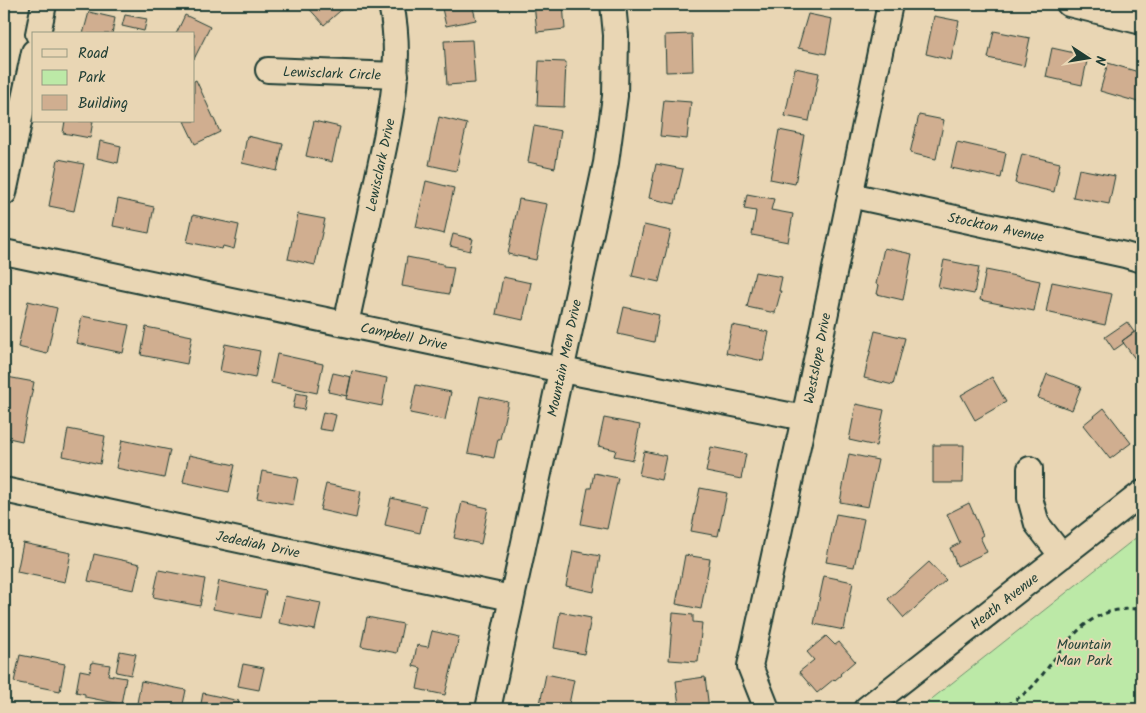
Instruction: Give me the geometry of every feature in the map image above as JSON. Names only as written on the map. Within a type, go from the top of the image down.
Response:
[{"type":"street","points":[[38,32],[44,4]]},
{"type":"street","name":"Lewisclark Drive","points":[[346,324],[392,112],[396,75],[396,45],[391,4]]},
{"type":"street","name":"Mountain Men Drive","points":[[488,709],[606,163],[615,96],[616,35],[613,4]]},
{"type":"street","name":"Westslope Drive","points":[[766,709],[750,666],[804,418],[890,4]]},
{"type":"street","points":[[1069,4],[1120,9],[1142,22]]},
{"type":"street","points":[[4,193],[32,61]]},
{"type":"street","name":"Lewisclark Circle","points":[[268,70],[396,75]]},
{"type":"street","name":"Stockton Avenue","points":[[850,195],[1142,260]]},
{"type":"street","name":"Campbell Drive","points":[[4,252],[562,370],[804,418]]},
{"type":"street","points":[[1030,469],[1030,498],[1037,524],[1062,556]]},
{"type":"street","name":"Jedediah Drive","points":[[4,490],[511,598]]},
{"type":"street","name":"Heath Avenue","points":[[866,709],[1142,493]]},
{"type":"path","points":[[1000,709],[1030,689],[1076,633],[1098,615],[1109,611],[1142,610]]},
{"type":"green space","name":"Mountain Man Park","points":[[1142,533],[1142,709],[919,709]]},
{"type":"building","points":[[305,4],[348,4],[324,25]]},
{"type":"building","points":[[441,4],[472,4],[476,20],[446,26]]},
{"type":"building","points":[[534,4],[563,4],[565,29],[537,32]]},
{"type":"building","points":[[89,12],[115,18],[112,32],[84,32]]},
{"type":"building","points":[[808,14],[832,19],[826,54],[798,48]]},
{"type":"building","points":[[125,15],[147,19],[144,31],[122,26]]},
{"type":"building","points":[[185,15],[210,27],[195,57],[195,32],[177,32]]},
{"type":"building","points":[[934,16],[959,21],[951,60],[926,54]]},
{"type":"building","points":[[994,31],[1030,38],[1024,66],[988,58]]},
{"type":"building","points":[[692,34],[693,71],[666,72],[665,35]]},
{"type":"building","points":[[472,40],[475,83],[447,85],[444,41]]},
{"type":"building","points":[[1052,48],[1088,56],[1082,85],[1046,77]]},
{"type":"building","points":[[539,61],[566,62],[564,107],[537,106]]},
{"type":"building","points":[[1108,63],[1142,73],[1142,87],[1138,102],[1100,91]]},
{"type":"building","points":[[795,68],[819,73],[809,121],[785,116]]},
{"type":"building","points":[[195,80],[220,132],[195,144],[184,122],[195,122]]},
{"type":"building","points":[[664,100],[691,102],[687,139],[660,136]]},
{"type":"building","points":[[919,115],[944,120],[936,159],[910,153]]},
{"type":"building","points":[[439,117],[467,124],[456,171],[429,165]]},
{"type":"building","points":[[314,121],[340,127],[332,162],[306,156]]},
{"type":"building","points":[[65,122],[93,122],[90,138],[63,133]]},
{"type":"building","points":[[534,126],[561,131],[555,168],[528,162]]},
{"type":"building","points":[[779,130],[804,135],[795,184],[770,179]]},
{"type":"building","points":[[247,136],[283,144],[277,171],[242,163]]},
{"type":"building","points":[[100,141],[121,146],[118,163],[97,158]]},
{"type":"building","points":[[957,142],[1006,153],[1001,178],[951,168]]},
{"type":"building","points":[[1022,154],[1060,163],[1054,192],[1015,183]]},
{"type":"building","points":[[58,159],[84,164],[74,211],[49,206]]},
{"type":"building","points":[[656,164],[683,169],[675,204],[649,198]]},
{"type":"building","points":[[1079,169],[1115,176],[1109,204],[1073,197]]},
{"type":"building","points":[[426,181],[454,188],[444,234],[416,227]]},
{"type":"building","points":[[1142,184],[1142,202],[1135,199]]},
{"type":"building","points":[[747,194],[774,199],[771,210],[793,214],[788,242],[752,235],[756,211],[744,209]]},
{"type":"building","points":[[118,199],[154,207],[149,233],[113,226]]},
{"type":"building","points":[[519,199],[547,204],[536,260],[508,254]]},
{"type":"building","points":[[298,214],[325,219],[315,265],[288,259]]},
{"type":"building","points":[[193,215],[239,225],[234,249],[223,246],[222,249],[187,242]]},
{"type":"building","points":[[644,225],[671,231],[659,282],[632,276]]},
{"type":"building","points":[[453,234],[473,239],[470,251],[450,246]]},
{"type":"building","points":[[884,248],[912,254],[903,300],[877,294],[879,285],[876,284]]},
{"type":"building","points":[[407,257],[454,267],[449,294],[402,286]]},
{"type":"building","points":[[944,260],[979,267],[974,294],[938,287]]},
{"type":"building","points":[[986,270],[1040,281],[1034,311],[980,300]]},
{"type":"building","points":[[755,272],[782,277],[779,291],[781,291],[775,313],[747,307]]},
{"type":"building","points":[[503,277],[531,283],[523,320],[496,314]]},
{"type":"building","points":[[1052,282],[1112,294],[1105,325],[1046,312]]},
{"type":"building","points":[[28,301],[57,308],[47,354],[18,347]]},
{"type":"building","points":[[624,307],[659,315],[654,342],[618,334]]},
{"type":"building","points":[[82,316],[129,325],[123,353],[76,343]]},
{"type":"building","points":[[1127,322],[1134,332],[1114,350],[1105,337]]},
{"type":"building","points":[[732,325],[769,332],[763,361],[726,353]]},
{"type":"building","points":[[146,327],[192,336],[187,364],[141,355]]},
{"type":"building","points":[[1142,327],[1142,361],[1139,364],[1122,341]]},
{"type":"building","points":[[875,331],[905,338],[893,385],[864,378]]},
{"type":"building","points":[[225,344],[260,351],[255,378],[220,371]]},
{"type":"building","points":[[277,354],[323,364],[317,393],[271,383]]},
{"type":"building","points":[[352,371],[387,378],[382,406],[346,399]]},
{"type":"building","points":[[333,373],[351,377],[347,396],[328,392]]},
{"type":"building","points":[[1047,374],[1081,387],[1072,410],[1038,398]]},
{"type":"building","points":[[7,377],[34,382],[22,441],[4,437],[4,392]]},
{"type":"building","points":[[992,377],[1006,402],[975,420],[961,395]]},
{"type":"building","points":[[416,385],[451,392],[445,420],[410,413]]},
{"type":"building","points":[[296,393],[307,395],[304,410],[293,408]]},
{"type":"building","points":[[480,396],[508,402],[494,458],[468,453]]},
{"type":"building","points":[[856,404],[884,410],[876,446],[849,440]]},
{"type":"building","points":[[1104,408],[1131,443],[1110,459],[1083,425]]},
{"type":"building","points":[[323,412],[336,415],[332,431],[319,429]]},
{"type":"building","points":[[604,418],[640,425],[633,460],[614,456],[616,450],[598,446]]},
{"type":"building","points":[[68,429],[105,436],[100,464],[63,456]]},
{"type":"building","points":[[122,440],[170,450],[164,478],[116,468]]},
{"type":"building","points":[[933,445],[964,445],[963,483],[933,483]]},
{"type":"building","points":[[711,447],[746,454],[741,479],[706,472]]},
{"type":"building","points":[[644,451],[666,456],[661,480],[639,475]]},
{"type":"building","points":[[849,454],[878,460],[868,507],[840,502]]},
{"type":"building","points":[[189,455],[235,465],[229,492],[183,482]]},
{"type":"building","points":[[262,471],[298,478],[293,505],[257,498]]},
{"type":"building","points":[[594,473],[618,478],[607,529],[581,524],[588,488],[591,488]]},
{"type":"building","points":[[326,484],[361,491],[356,518],[320,510]]},
{"type":"building","points":[[700,488],[727,493],[718,536],[691,531]]},
{"type":"building","points":[[391,498],[426,506],[420,533],[385,525]]},
{"type":"building","points":[[462,502],[488,508],[481,544],[454,538]]},
{"type":"building","points":[[969,503],[983,535],[980,537],[987,552],[957,566],[950,548],[960,543],[947,514]]},
{"type":"building","points":[[836,514],[864,519],[854,567],[826,562]]},
{"type":"building","points":[[23,543],[71,553],[65,582],[17,572]]},
{"type":"building","points":[[573,551],[600,556],[594,592],[566,586]]},
{"type":"building","points":[[94,554],[140,564],[134,590],[88,581]]},
{"type":"building","points":[[685,555],[710,559],[701,609],[676,604]]},
{"type":"building","points":[[929,562],[946,580],[904,618],[888,599]]},
{"type":"building","points":[[159,570],[205,579],[200,606],[153,597]]},
{"type":"building","points":[[824,576],[853,582],[844,630],[814,624]]},
{"type":"building","points":[[219,581],[266,591],[260,618],[213,609]]},
{"type":"building","points":[[285,596],[321,603],[315,630],[279,623]]},
{"type":"building","points":[[560,612],[591,618],[584,654],[554,648]]},
{"type":"building","points":[[673,613],[693,615],[693,622],[702,623],[698,662],[669,660]]},
{"type":"building","points":[[367,617],[403,624],[397,653],[361,646]]},
{"type":"building","points":[[432,631],[459,637],[445,695],[417,689],[421,668],[413,666],[417,645],[428,647]]},
{"type":"building","points":[[826,636],[835,645],[839,642],[855,661],[841,675],[817,693],[799,672],[814,660],[807,652]]},
{"type":"building","points":[[120,651],[136,654],[131,675],[116,672]]},
{"type":"building","points":[[20,655],[65,664],[60,691],[14,682]]},
{"type":"building","points":[[92,662],[110,665],[108,675],[126,678],[121,704],[85,697],[85,694],[76,692],[80,670],[90,672]]},
{"type":"building","points":[[243,664],[264,668],[259,690],[238,686]]},
{"type":"building","points":[[546,674],[574,680],[568,709],[539,709]]},
{"type":"building","points":[[705,677],[709,709],[672,709],[672,707],[679,706],[676,681]]},
{"type":"building","points":[[141,681],[186,690],[182,709],[136,709]]},
{"type":"building","points":[[203,693],[239,701],[237,709],[200,709]]},
{"type":"building","points":[[437,701],[454,705],[453,709],[436,709]]}]
